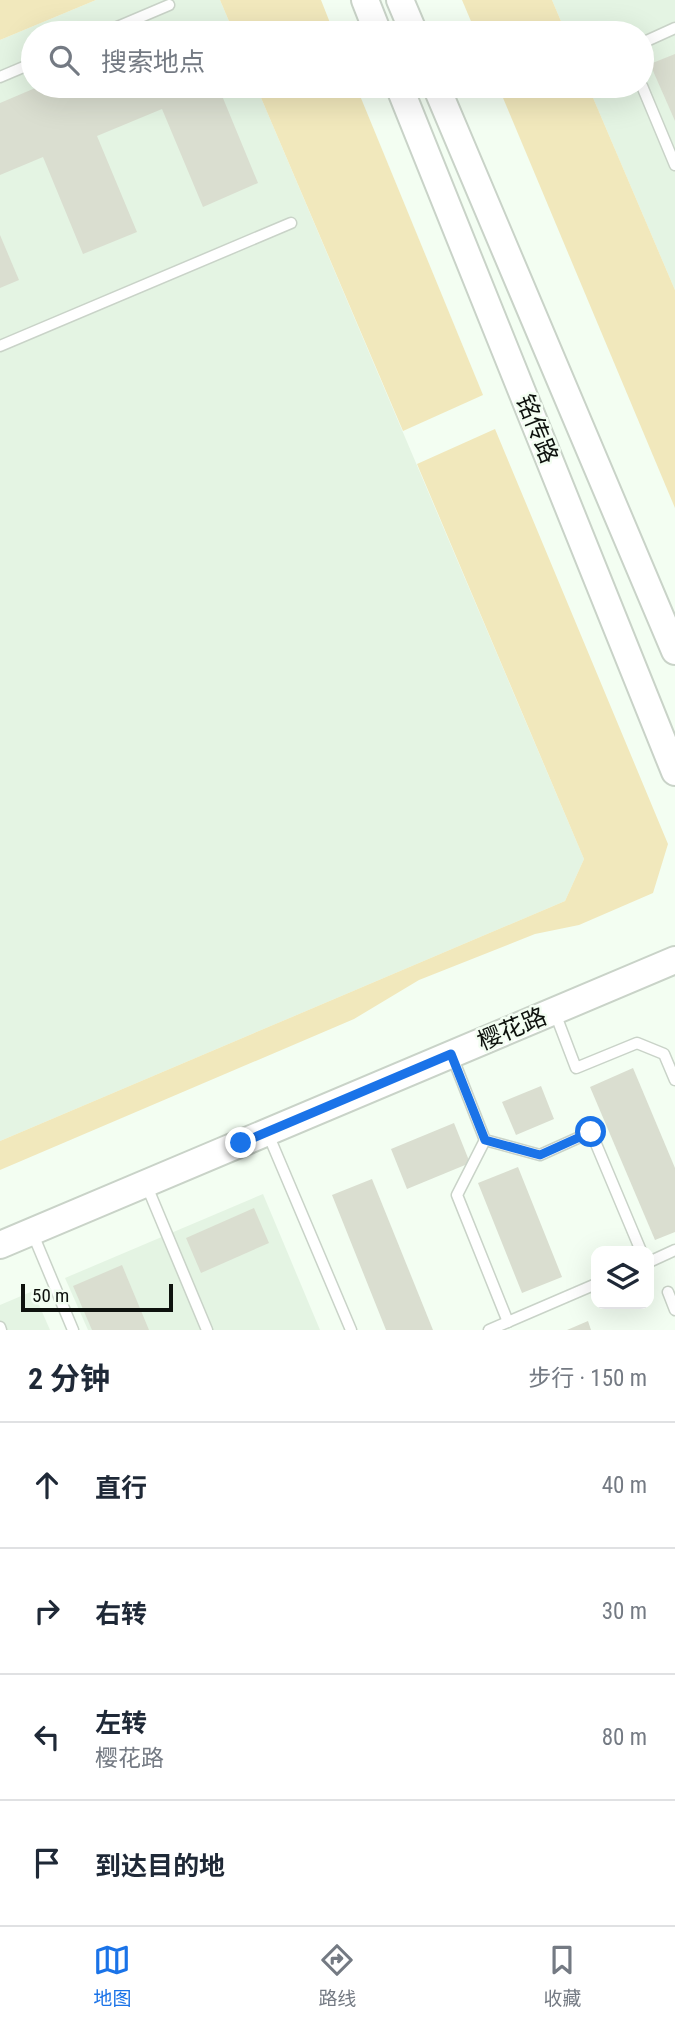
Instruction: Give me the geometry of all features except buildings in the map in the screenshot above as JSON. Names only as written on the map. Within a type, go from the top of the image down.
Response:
[{"type":"main road","points":[[365,0],[373,21]]},
{"type":"main road","points":[[400,0],[409,21]]},
{"type":"main road","name":"铭传路","points":[[404,98],[675,772]]},
{"type":"main road","name":"铭传路","points":[[441,98],[669,621],[675,651]]},
{"type":"main road","name":"樱花路","points":[[0,1245],[675,960]]},
{"type":"lane","points":[[131,21],[169,5]]},
{"type":"lane","points":[[654,38],[675,29]]},
{"type":"lane","points":[[0,77],[21,68]]},
{"type":"lane","points":[[647,98],[675,166]]},
{"type":"lane","points":[[0,346],[291,223]]},
{"type":"lane","points":[[554,1011],[576,1068],[637,1043],[664,1054],[675,1080]]},
{"type":"lane","points":[[451,1054],[485,1140],[457,1195],[508,1322]]},
{"type":"lane","points":[[267,1132],[351,1330]]},
{"type":"lane","points":[[485,1140],[540,1155],[591,1132],[639,1246]]},
{"type":"lane","points":[[146,1184],[206,1330]]},
{"type":"lane","points":[[32,1232],[73,1330]]},
{"type":"lane","points":[[654,1260],[675,1250]]},
{"type":"lane","points":[[489,1330],[591,1286]]},
{"type":"lane","points":[[668,1292],[675,1310]]},
{"type":"shaded area","points":[[0,0],[96,0],[46,21],[21,21],[21,31],[0,40]]},
{"type":"shaded area","points":[[96,0],[220,0],[229,21],[46,21]]},
{"type":"shaded area","points":[[220,0],[321,0],[329,21],[229,21]]},
{"type":"shaded area","points":[[462,0],[552,0],[561,21],[471,21]]},
{"type":"shaded area","points":[[552,0],[675,0],[675,290],[593,98],[654,98],[654,21],[561,21]]},
{"type":"shaded area","points":[[21,31],[21,98],[261,98],[584,859],[565,901],[0,1141],[0,40]]},
{"type":"shaded area","points":[[261,98],[361,98],[483,395],[403,431]]},
{"type":"shaded area","points":[[503,98],[593,98],[675,290],[675,508]]},
{"type":"shaded area","points":[[495,429],[668,844],[653,893],[579,925],[535,934],[419,980],[354,1019],[0,1170],[0,1141],[565,901],[584,859],[417,464]]},
{"type":"shaded area","points":[[263,1194],[320,1330],[88,1330],[65,1278]]},
{"type":"shaded area","points":[[33,1291],[50,1330],[0,1330],[0,1305]]},
{"type":"route","points":[[241,1143],[451,1054],[485,1140],[540,1155],[591,1132]]}]
